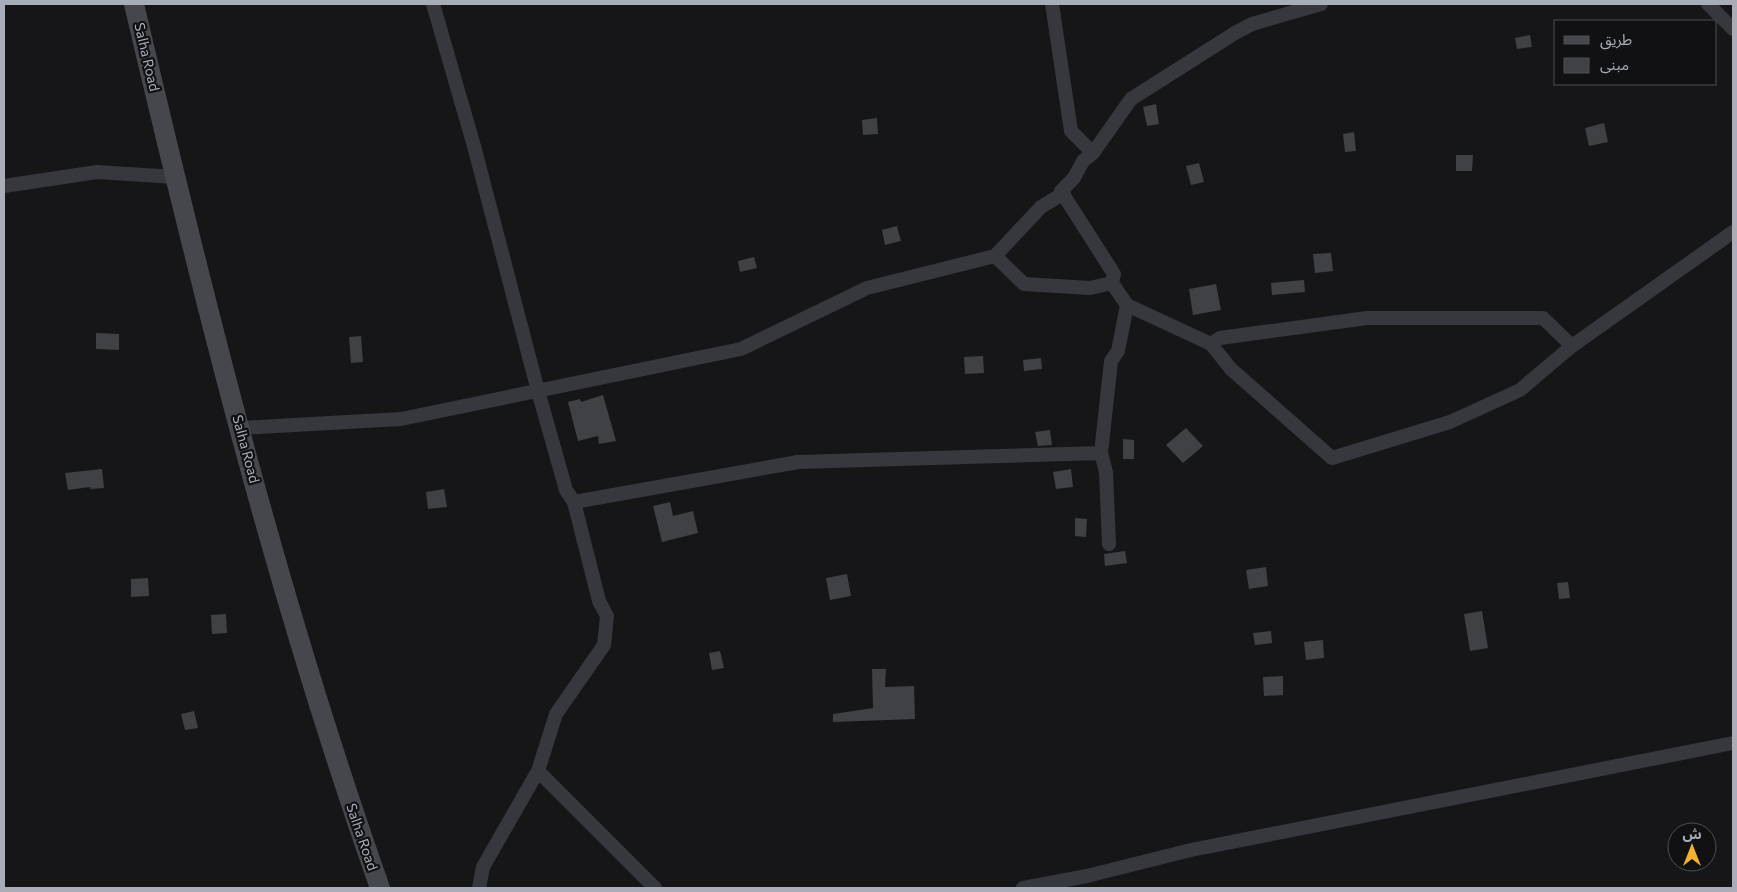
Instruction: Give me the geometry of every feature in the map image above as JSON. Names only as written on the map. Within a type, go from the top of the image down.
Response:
[{"type":"main road","name":"Salha Road","points":[[134,4],[175,177],[275,557],[350,801],[380,888]]},
{"type":"street","points":[[432,4],[474,146],[566,490],[574,502],[599,601],[606,616],[604,644],[556,714],[538,771],[484,867],[478,888]]},
{"type":"street","points":[[1052,4],[1071,131],[1093,153]]},
{"type":"street","points":[[240,428],[401,419],[741,349],[867,288],[995,256],[1041,207],[1062,192],[1074,178],[1083,161],[1093,153],[1131,99],[1252,24],[1321,4]]},
{"type":"street","points":[[1708,4],[1733,29]]},
{"type":"street","points":[[4,186],[96,172],[175,177]]},
{"type":"street","points":[[1062,192],[1114,274],[1112,283],[1127,305],[1211,344],[1231,369],[1332,458],[1450,422],[1520,390],[1572,346],[1733,232]]},
{"type":"street","points":[[995,256],[1024,284],[1090,288],[1112,283]]},
{"type":"street","points":[[1109,544],[1106,472],[1101,453],[1111,362],[1118,351],[1127,305]]},
{"type":"street","points":[[1211,344],[1220,338],[1368,318],[1543,318],[1572,346]]},
{"type":"street","points":[[574,502],[798,462],[1101,453]]},
{"type":"street","points":[[1023,888],[1088,882],[1191,850],[1733,743]]},
{"type":"street","points":[[538,771],[655,888]]},
{"type":"building","points":[[1530,35],[1532,47],[1517,49],[1515,38]]},
{"type":"building","points":[[1156,104],[1159,124],[1147,126],[1143,107]]},
{"type":"building","points":[[877,118],[878,134],[863,135],[862,120]]},
{"type":"building","points":[[1604,123],[1608,142],[1589,146],[1585,128]]},
{"type":"building","points":[[1354,132],[1356,151],[1345,152],[1343,134]]},
{"type":"building","points":[[1456,155],[1473,155],[1472,171],[1456,171]]},
{"type":"building","points":[[1199,163],[1204,182],[1191,185],[1186,166]]},
{"type":"building","points":[[897,226],[901,241],[885,245],[882,230]]},
{"type":"building","points":[[1331,253],[1333,271],[1315,273],[1313,254]]},
{"type":"building","points":[[754,257],[757,268],[740,272],[738,261]]},
{"type":"building","points":[[1304,280],[1305,292],[1272,295],[1271,283]]},
{"type":"building","points":[[1216,284],[1221,310],[1193,315],[1189,289]]},
{"type":"building","points":[[96,333],[119,334],[119,350],[96,349]]},
{"type":"building","points":[[361,336],[363,362],[351,363],[349,337]]},
{"type":"building","points":[[983,356],[984,373],[965,374],[964,357]]},
{"type":"building","points":[[1041,358],[1042,369],[1024,371],[1023,360]]},
{"type":"building","points":[[603,395],[616,441],[599,444],[598,436],[578,441],[568,402],[580,399],[581,402]]},
{"type":"building","points":[[1186,428],[1203,446],[1183,463],[1166,445]]},
{"type":"building","points":[[1050,430],[1052,445],[1038,446],[1035,432]]},
{"type":"building","points":[[1123,439],[1134,440],[1134,459],[1123,459]]},
{"type":"building","points":[[102,469],[104,488],[90,489],[90,487],[68,490],[65,473]]},
{"type":"building","points":[[1071,469],[1073,487],[1056,489],[1053,472]]},
{"type":"building","points":[[444,489],[447,507],[428,509],[426,492]]},
{"type":"building","points":[[670,502],[673,516],[693,511],[698,533],[662,542],[653,506]]},
{"type":"building","points":[[1075,518],[1087,519],[1086,537],[1075,536]]},
{"type":"building","points":[[1125,551],[1127,563],[1105,566],[1104,554]]},
{"type":"building","points":[[1266,567],[1268,586],[1249,589],[1246,570]]},
{"type":"building","points":[[847,574],[851,596],[830,600],[826,578]]},
{"type":"building","points":[[148,578],[149,596],[131,597],[131,579]]},
{"type":"building","points":[[1568,582],[1570,598],[1559,599],[1557,583]]},
{"type":"building","points":[[1482,611],[1488,648],[1470,651],[1464,614]]},
{"type":"building","points":[[226,614],[227,633],[212,634],[211,615]]},
{"type":"building","points":[[1271,631],[1272,643],[1255,645],[1253,633]]},
{"type":"building","points":[[1323,640],[1324,658],[1306,660],[1304,642]]},
{"type":"building","points":[[720,651],[724,668],[712,670],[709,653]]},
{"type":"building","points":[[872,669],[886,669],[885,687],[914,686],[915,719],[833,722],[833,714],[873,708]]},
{"type":"building","points":[[1283,676],[1283,695],[1264,696],[1263,677]]},
{"type":"building","points":[[194,711],[198,728],[185,730],[181,714]]}]
